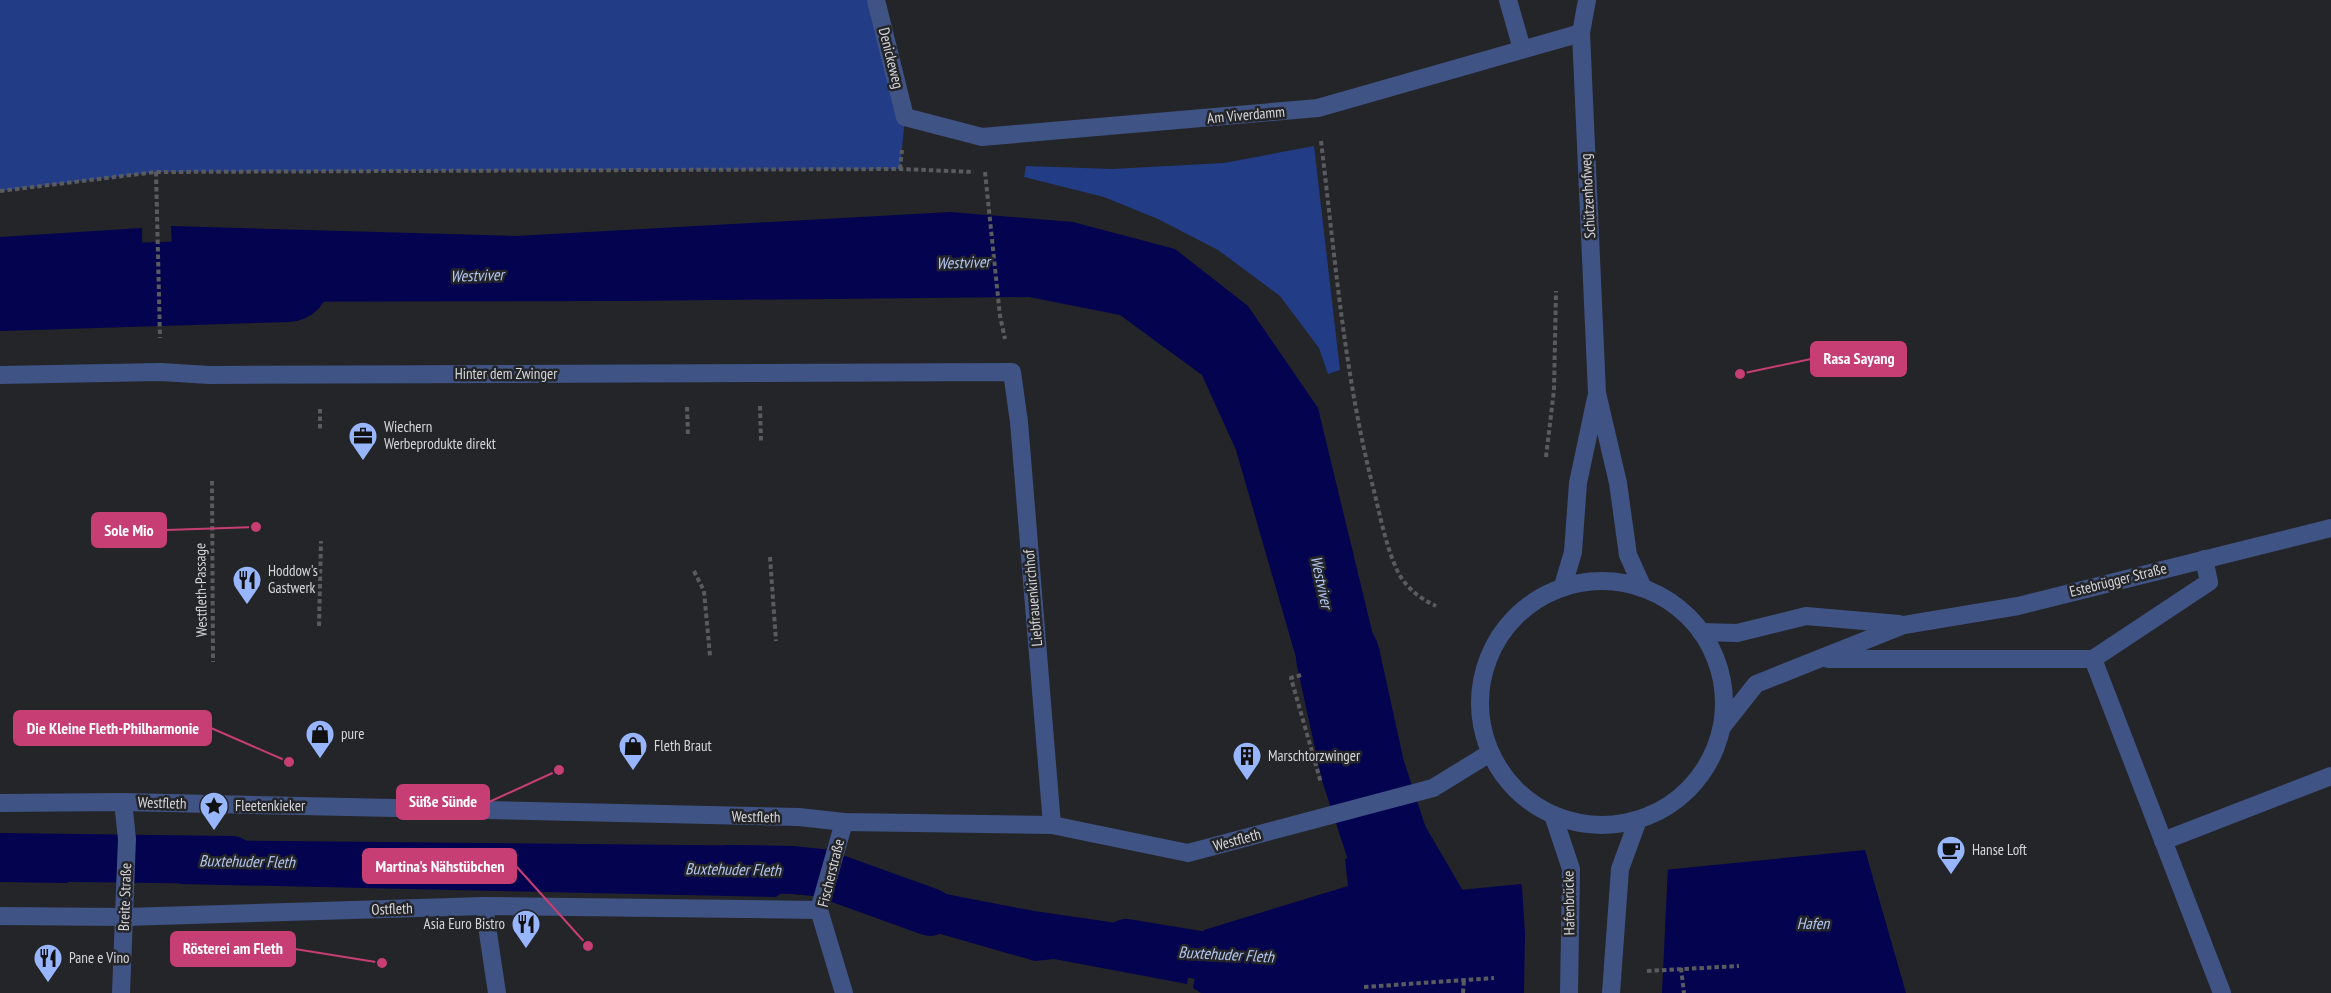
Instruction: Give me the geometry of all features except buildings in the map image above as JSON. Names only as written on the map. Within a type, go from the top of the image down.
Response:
[{"type":"street","name":"Denickeweg","points":[[876,0],[905,117]]},
{"type":"street","points":[[1509,0],[1522,49]]},
{"type":"street","name":"Schützenhofweg","points":[[1587,0],[1581,33],[1597,393],[1618,483],[1628,555],[1643,588]]},
{"type":"street","name":"Am Viverdamm","points":[[905,117],[982,137],[1318,108],[1581,33]]},
{"type":"street","name":"Hinter dem Zwinger","points":[[0,375],[161,372],[209,375],[1012,372]]},
{"type":"street","name":"Liebfrauenkirchhof","points":[[1012,372],[1020,434],[1052,825]]},
{"type":"street","name":"Schützenhofweg","points":[[1563,586],[1573,552],[1578,483],[1597,393]]},
{"type":"street","name":"Estebrügger Straße","points":[[1722,727],[1756,684],[1904,625],[2018,606],[2331,528]]},
{"type":"street","points":[[1819,659],[2093,659],[2209,582],[2204,559]]},
{"type":"street","points":[[1603,580],[1643,588],[1676,605],[1701,632],[1717,661],[1724,693],[1722,727],[1711,758],[1693,785],[1667,806],[1638,820],[1610,826],[1581,824],[1553,815],[1527,800],[1506,779],[1490,753],[1480,712],[1483,670],[1501,633],[1528,604],[1563,586],[1603,580]]},
{"type":"street","name":"Estebrügger Straße","points":[[1701,632],[1737,633],[1806,616],[1904,625]]},
{"type":"street","points":[[2093,659],[2222,993]]},
{"type":"street","name":"Westfleth","points":[[0,803],[123,802],[799,818],[844,822],[1052,825],[1188,852],[1441,785],[1490,753]]},
{"type":"street","points":[[2163,841],[2331,776]]},
{"type":"street","name":"Breite Straße","points":[[121,993],[127,839],[123,802]]},
{"type":"street","name":"Hafenbrücke","points":[[1553,815],[1571,869],[1569,993]]},
{"type":"street","points":[[1611,993],[1620,869],[1638,820]]},
{"type":"street","name":"Fischerstraße","points":[[844,822],[821,903],[844,993]]},
{"type":"street","name":"Ostfleth","points":[[0,916],[125,917],[484,906],[821,903]]},
{"type":"street","points":[[484,906],[497,993]]},
{"type":"path","points":[[1318,108],[1347,368],[1366,457],[1397,570],[1420,598],[1436,606]]},
{"type":"path","points":[[982,137],[1000,316]]},
{"type":"path","points":[[0,191],[156,172],[900,169],[985,172]]},
{"type":"path","points":[[156,172],[161,372]]},
{"type":"path","name":"Westfleth-Passage","points":[[212,481],[213,662]]},
{"type":"path","points":[[319,626],[321,541]]},
{"type":"path","points":[[770,557],[776,641]]},
{"type":"path","points":[[694,571],[704,591],[710,656]]},
{"type":"path","points":[[1301,675],[1291,678],[1330,815]]},
{"type":"path","points":[[1638,971],[1739,966]]},
{"type":"path","points":[[1681,968],[1684,993]]},
{"type":"path","points":[[1364,987],[1494,978]]},
{"type":"path","points":[[1463,993],[1464,979]]},
{"type":"shaded area","points":[[0,0],[876,0],[905,117],[900,169],[156,172],[0,191]]},
{"type":"shaded area","points":[[1314,146],[1340,370],[1328,374],[1319,348],[1280,296],[1218,250],[1158,219],[1104,197],[1024,177],[1026,166],[1112,169],[1224,163]]},
{"type":"water","points":[[950,212],[1073,222],[1175,249],[1248,306],[1318,408],[1403,759],[1332,782],[1236,450],[1202,375],[1120,315],[1029,297],[174,302],[171,226],[516,236]]},
{"type":"water","points":[[142,228],[143,304],[0,309],[0,237]]},
{"type":"water","points":[[0,835],[70,836],[78,855],[77,875],[67,883],[0,882]]},
{"type":"water","name":"Hafen","points":[[1423,835],[1440,892],[1865,850],[1906,993],[1201,993],[1193,988],[1204,930],[1348,886],[1345,859],[1387,844]]},
{"type":"water","points":[[178,840],[778,846],[792,860],[793,873],[790,885],[776,897],[180,884],[167,873],[168,848]]},
{"type":"water","points":[[878,873],[915,888],[1034,911],[1193,934],[1187,984],[1054,959],[1035,961],[864,912],[868,891]]},
{"type":"pier","points":[[1668,867],[1662,993],[1524,993],[1525,933],[1520,881]]},
{"type":"waterway","name":"Westviver","points":[[0,289],[288,280]]},
{"type":"waterway","name":"Westviver","points":[[1338,657],[1363,771],[1387,844],[1446,945]]},
{"type":"waterway","name":"Buxtehuder Fleth","points":[[0,857],[232,860]]},
{"type":"waterway","name":"Buxtehuder Fleth","points":[[728,869],[822,873],[930,912]]},
{"type":"waterway","name":"Buxtehuder Fleth","points":[[1126,943],[1199,955],[1266,957]]},
{"type":"place","name":"Rasa Sayang","points":[[1740,374]]},
{"type":"place","name":"Wiechern Werbeprodukte direkt","points":[[363,462]]},
{"type":"place","name":"Sole Mio","points":[[256,527]]},
{"type":"place","name":"Hoddow's Gastwerk","points":[[247,606]]},
{"type":"place","name":"pure","points":[[320,760]]},
{"type":"place","name":"Die Kleine Fleth-Philharmonie","points":[[289,762]]},
{"type":"place","name":"Süße Sünde","points":[[559,770]]},
{"type":"place","name":"Fleth Braut","points":[[633,772]]},
{"type":"place","name":"Marschtorzwinger","points":[[1247,782]]},
{"type":"place","name":"Fleetenkieker","points":[[214,832]]},
{"type":"place","name":"Hanse Loft","points":[[1951,876]]},
{"type":"place","name":"Martina's Nähstübchen","points":[[588,946]]},
{"type":"place","name":"Asia Euro Bistro","points":[[526,950]]},
{"type":"place","name":"Rösterei am Fleth","points":[[382,963]]},
{"type":"place","name":"Pane e Vino","points":[[48,984]]}]
